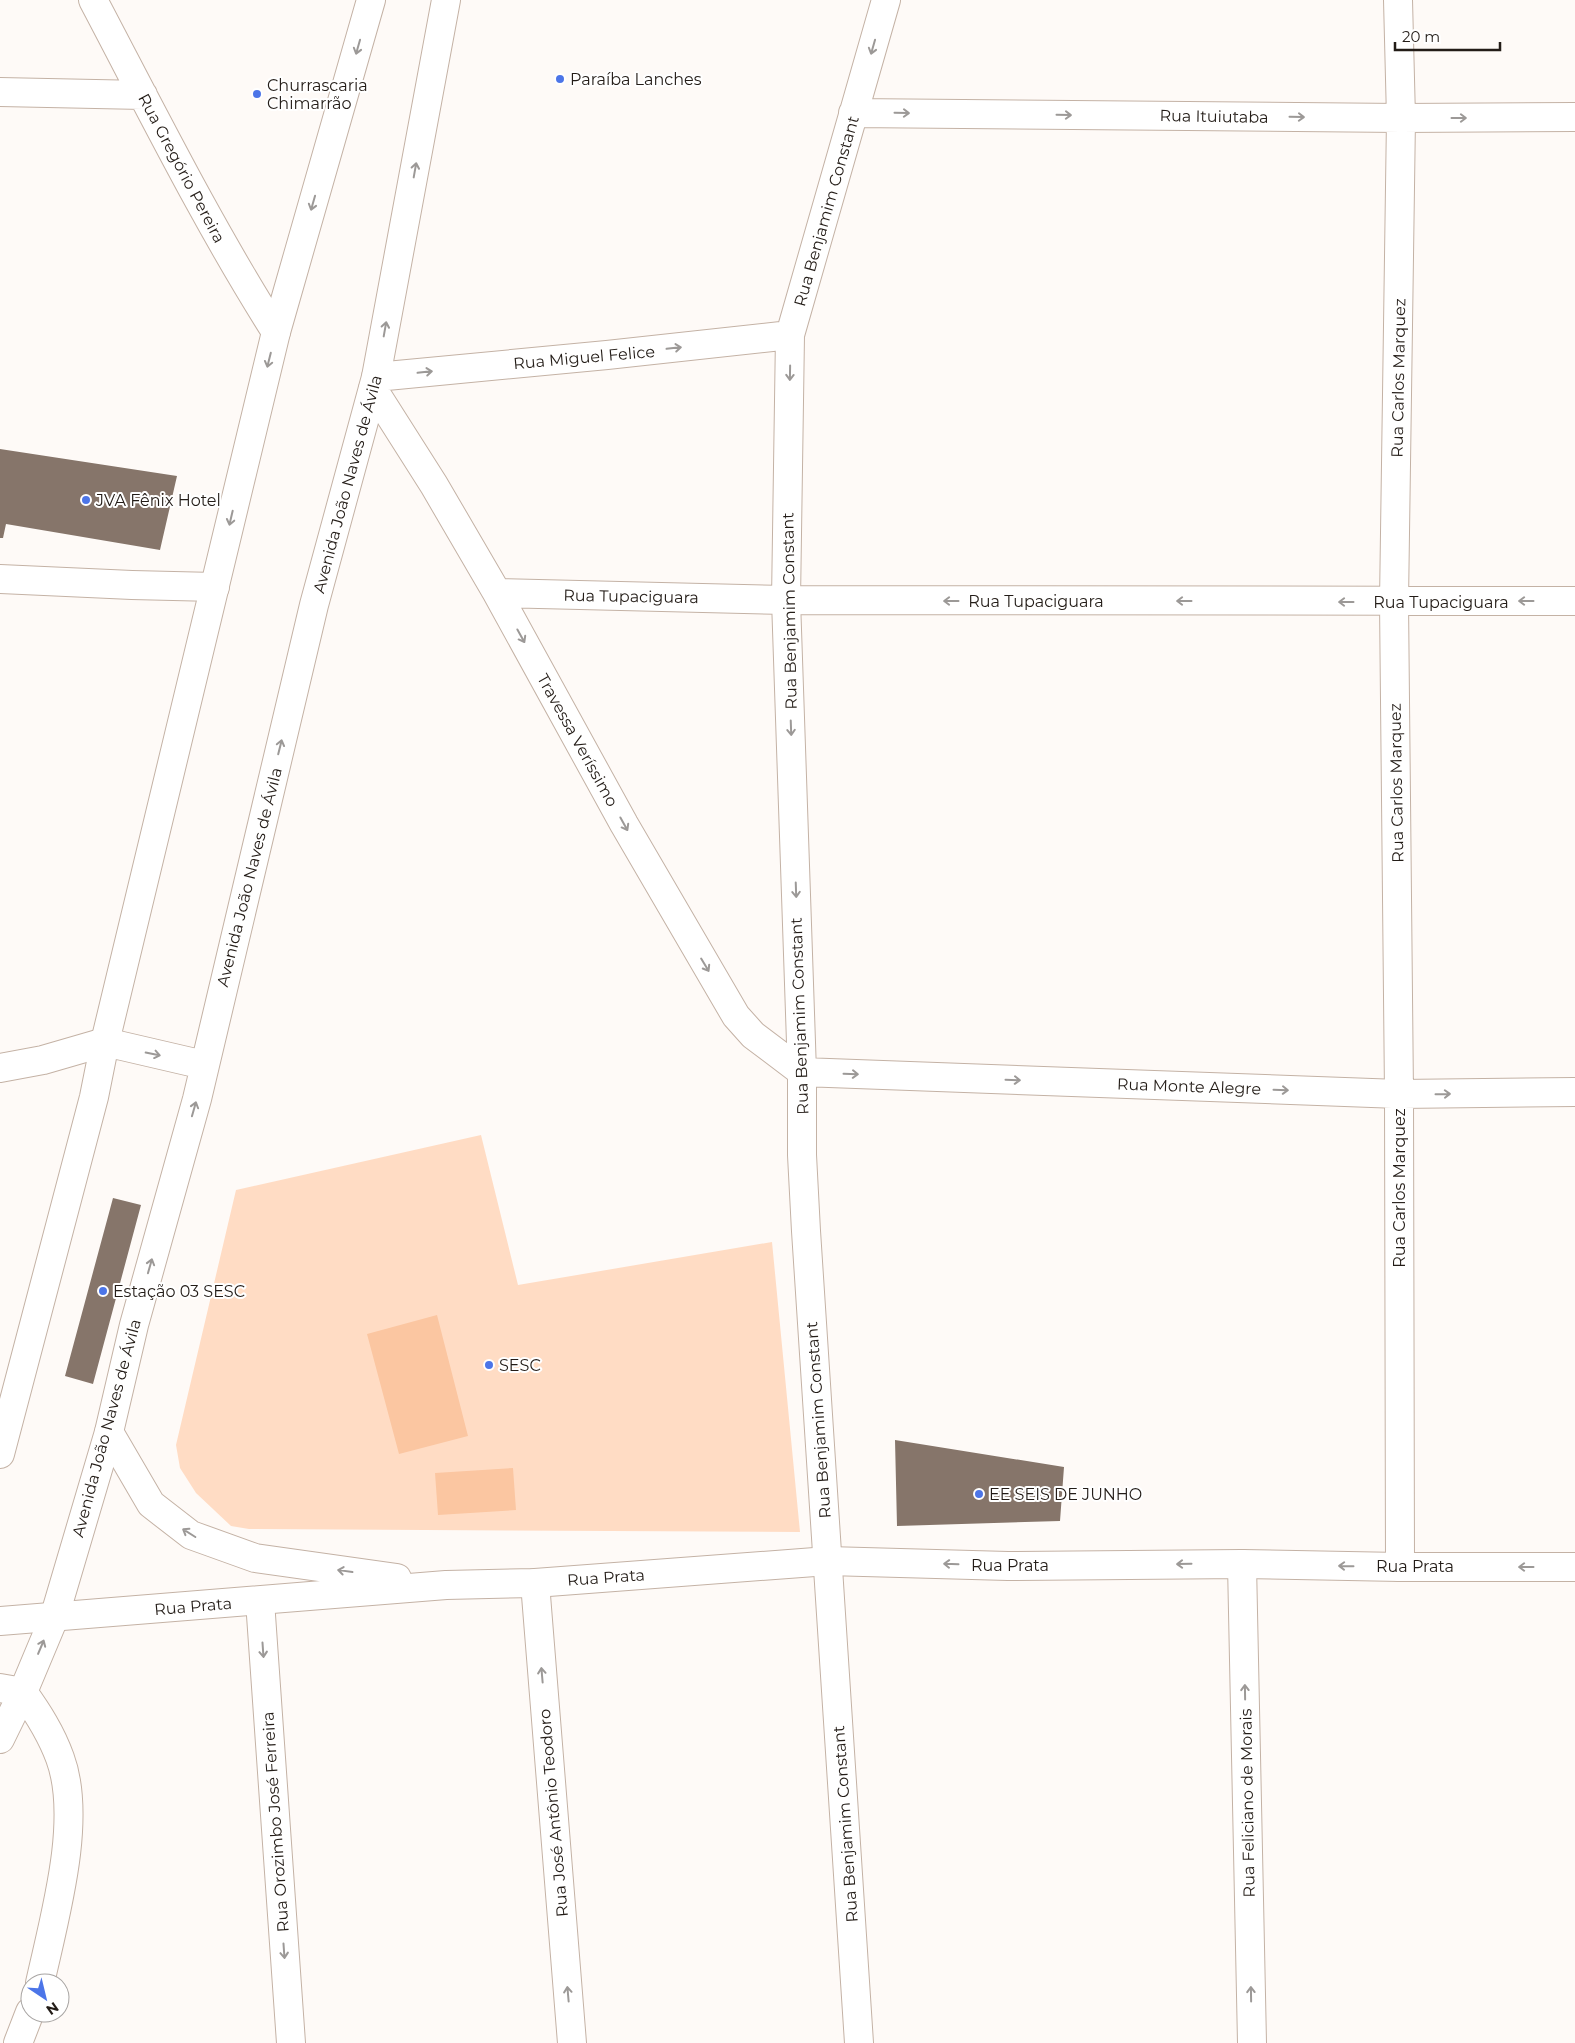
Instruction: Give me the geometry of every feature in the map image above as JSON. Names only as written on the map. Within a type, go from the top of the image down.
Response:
[{"type":"street","name":"Rua Gregório Pereira","points":[[93,0],[233,263],[276,332]]},
{"type":"street","points":[[0,1454],[94,1097],[276,332],[371,0]]},
{"type":"street","name":"Avenida João Naves de Ávila","points":[[0,1739],[11,1690],[54,1618],[109,1432],[134,1325],[196,1099],[314,605],[375,383],[446,0]]},
{"type":"street","name":"Rua Benjamim Constant","points":[[859,2043],[802,1155],[802,1072],[786,600],[790,335],[886,0]]},
{"type":"street","name":"Rua Carlos Marquez","points":[[1398,0],[1401,118],[1394,602],[1399,1094],[1400,1567]]},
{"type":"street","points":[[0,92],[143,95]]},
{"type":"street","name":"Rua Ituiutaba","points":[[853,113],[1401,118],[1575,117]]},
{"type":"street","name":"Rua Miguel Felice","points":[[375,383],[790,335]]},
{"type":"street","name":"Travessa Veríssimo","points":[[375,383],[497,593],[624,824],[736,1016],[753,1036],[802,1072]]},
{"type":"street","points":[[0,579],[132,585],[215,586]]},
{"type":"street","name":"Rua Tupaciguara","points":[[497,593],[786,600],[1575,601]]},
{"type":"street","points":[[0,1068],[43,1060],[106,1042],[204,1065]]},
{"type":"street","name":"Rua Monte Alegre","points":[[802,1072],[1399,1094],[1575,1092]]},
{"type":"street","name":"Rua Prata","points":[[109,1432],[151,1504],[191,1535],[255,1558],[446,1585]]},
{"type":"street","name":"Rua Prata","points":[[0,1621],[446,1585],[535,1583],[828,1561],[1008,1566],[1242,1564],[1400,1567],[1575,1566]]},
{"type":"street","name":"Rua Feliciano de Morais","points":[[1242,1564],[1252,2043]]},
{"type":"street","name":"Rua José Antônio Teodoro","points":[[535,1583],[572,2043]]},
{"type":"street","name":"Rua Orozimbo José Ferreira","points":[[260,1601],[291,2043]]},
{"type":"street","points":[[11,1690],[44,1721],[61,1759],[69,1796],[69,1824],[58,1902],[42,1973]]},
{"type":"street","points":[[18,2043],[26,2023]]},
{"type":"shaded area","name":"SESC","points":[[481,1135],[518,1285],[772,1242],[800,1532],[249,1529],[231,1526],[196,1493],[180,1468],[176,1445],[236,1190]]},
{"type":"shaded area","points":[[437,1315],[468,1436],[399,1454],[367,1334]]},
{"type":"shaded area","points":[[513,1468],[516,1510],[438,1515],[435,1473]]},
{"type":"building","name":"JVA Fênix Hotel","points":[[0,449],[177,476],[160,550],[6,524],[3,538],[0,538]]},
{"type":"building","name":"Estação 03 SESC","points":[[113,1198],[141,1205],[93,1384],[65,1376]]},
{"type":"building","name":"EE SEIS DE JUNHO","points":[[895,1440],[1064,1467],[1060,1521],[897,1526]]},
{"type":"place","name":"Paraíba Lanches","points":[[560,79]]},
{"type":"place","name":"Churrascaria Chimarrão","points":[[257,94]]},
{"type":"place","name":"JVA Fênix Hotel","points":[[86,500]]},
{"type":"place","name":"Estação 03 SESC","points":[[103,1291]]},
{"type":"place","name":"SESC","points":[[489,1365]]},
{"type":"place","name":"EE SEIS DE JUNHO","points":[[979,1494]]}]
